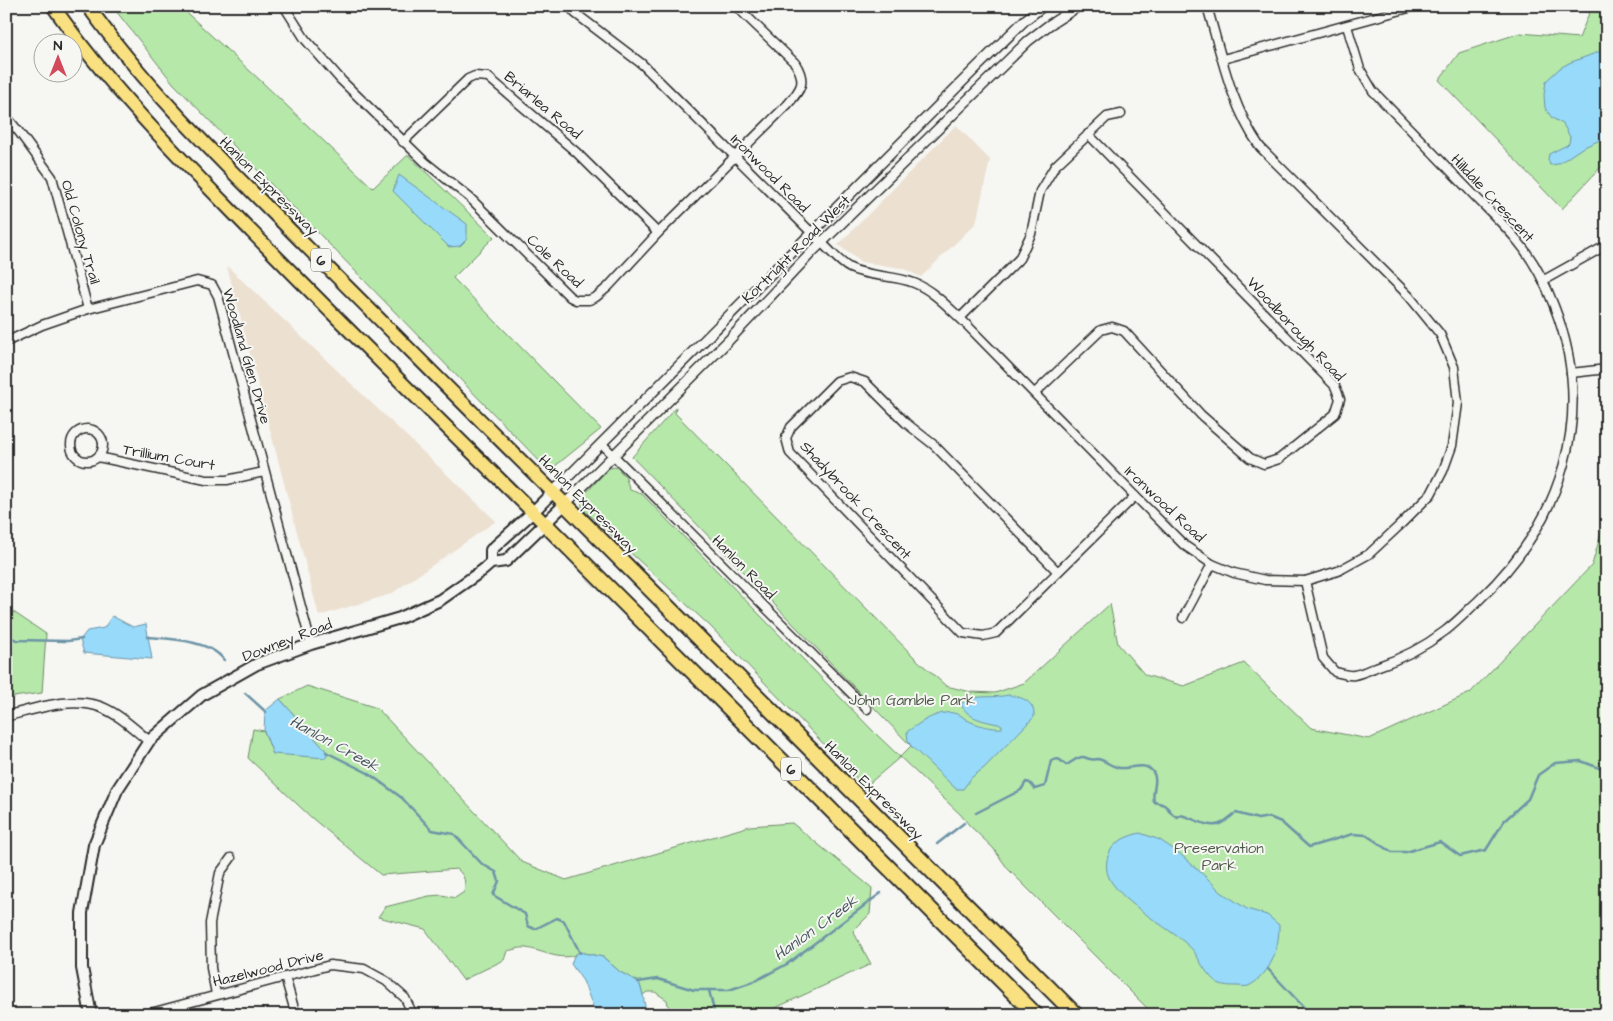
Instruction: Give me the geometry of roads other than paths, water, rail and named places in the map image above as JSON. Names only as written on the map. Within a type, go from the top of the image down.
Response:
[{"type":"highway","name":"6","points":[[53,6],[104,74],[147,124],[309,290],[1036,1015]]},
{"type":"highway","name":"Hanlon Expressway","points":[[88,6],[103,28],[156,91],[215,155],[1076,1015]]},
{"type":"main road","name":"Downey Road","points":[[491,563],[491,550],[553,492]]},
{"type":"main road","name":"Kortright Road West","points":[[545,524],[565,504]]},
{"type":"main road","name":"Downey Road","points":[[91,1015],[82,968],[82,913],[94,845],[117,790],[149,741],[202,695],[257,664],[311,644],[400,618],[440,600],[491,563],[506,561],[545,524]]},
{"type":"street","name":"Cole Road","points":[[284,6],[305,39],[321,59],[403,142],[470,198],[570,297],[576,300],[589,300],[608,287],[658,233],[797,94],[801,87],[802,79],[795,63],[736,6]]},
{"type":"street","name":"Ironwood Road","points":[[569,6],[575,13],[642,64],[822,244],[849,268],[914,283],[932,293],[960,318],[1184,545],[1212,564],[1234,573],[1265,580],[1305,581],[1338,570],[1368,554],[1431,494],[1443,471],[1452,446],[1458,403],[1454,367],[1440,334],[1409,296],[1260,146],[1250,132],[1240,114],[1207,6]]},
{"type":"street","name":"Kortright Road West","points":[[553,492],[993,50],[1043,6]]},
{"type":"street","name":"Kortright Road West","points":[[565,504],[822,244],[1028,41],[1079,6]]},
{"type":"street","points":[[1223,59],[1416,6]]},
{"type":"street","name":"Hilldale Crescent","points":[[1305,581],[1323,658],[1335,672],[1354,675],[1398,660],[1446,631],[1482,597],[1518,558],[1537,529],[1555,493],[1564,467],[1570,439],[1572,373],[1563,328],[1544,280],[1516,239],[1373,91],[1360,69],[1347,26]]},
{"type":"street","name":"Briarlea Road","points":[[403,142],[468,79],[475,76],[488,77],[576,152],[658,233]]},
{"type":"street","points":[[960,318],[1020,258],[1031,234],[1040,191],[1055,166],[1107,117],[1121,114]]},
{"type":"street","name":"Old Colony Trail","points":[[6,116],[20,132],[52,177],[88,309]]},
{"type":"street","name":"Woodborough Road","points":[[1035,393],[1101,330],[1112,328],[1124,331],[1201,415],[1250,458],[1264,464],[1279,459],[1336,414],[1340,399],[1335,386],[1088,134]]},
{"type":"street","points":[[1544,280],[1607,245]]},
{"type":"street","name":"Woodland Glen Drive","points":[[6,342],[42,324],[88,309],[197,281],[212,285],[218,296],[311,644]]},
{"type":"street","points":[[1572,373],[1607,369]]},
{"type":"street","name":"Shadybrook Crescent","points":[[1057,571],[934,445],[906,423],[865,382],[850,376],[837,381],[791,427],[786,438],[790,453],[963,633],[983,636],[996,633],[1134,496]]},
{"type":"street","name":"Trillium Court","points":[[98,457],[104,447],[98,432],[90,428],[78,431],[70,445],[72,452],[79,459],[86,462],[98,457],[206,480],[227,480],[264,472]]},
{"type":"street","name":"Hanlon Road","points":[[602,444],[867,709]]},
{"type":"street","points":[[1184,618],[1212,564]]},
{"type":"street","points":[[6,716],[62,703],[81,703],[101,707],[116,715],[149,741]]},
{"type":"street","points":[[216,994],[211,968],[210,923],[220,873],[232,858]]},
{"type":"street","name":"Hazelwood Drive","points":[[143,1015],[330,965],[364,969],[386,981],[405,998],[412,1015]]},
{"type":"street","points":[[285,977],[296,1015]]},
{"type":"water","points":[[1601,51],[1607,52],[1607,137],[1582,148],[1558,164],[1550,165],[1549,154],[1567,145],[1570,137],[1563,124],[1552,118],[1545,108],[1546,81],[1560,68],[1569,63]]},
{"type":"water","points":[[399,175],[467,224],[467,239],[460,246],[449,247],[393,191]]},
{"type":"water","points":[[112,616],[133,627],[146,624],[152,659],[84,653],[80,640],[87,631],[104,628]]},
{"type":"water","points":[[1008,695],[1027,701],[1032,707],[1034,717],[984,768],[972,777],[963,789],[956,789],[908,741],[907,732],[931,717],[944,713],[958,714],[971,722],[984,726],[1002,728],[1002,725],[973,717],[961,704],[977,697]]},
{"type":"water","points":[[280,699],[327,752],[326,758],[273,754],[264,731],[265,711]]},
{"type":"water","points":[[1140,833],[1160,840],[1179,853],[1221,892],[1247,909],[1267,915],[1279,925],[1278,941],[1271,964],[1255,982],[1249,986],[1228,986],[1218,983],[1208,974],[1191,948],[1129,901],[1112,883],[1107,868],[1107,858],[1110,851],[1121,840]]},
{"type":"water","points":[[579,952],[603,957],[620,972],[639,982],[646,1012],[641,1015],[631,1015],[628,1012],[594,1009],[583,981],[571,964],[574,956]]},
{"type":"waterway","name":"Hanlon Creek","points":[[6,636],[17,640],[68,641],[82,639]]},
{"type":"waterway","name":"Hanlon Creek","points":[[147,637],[200,644],[218,653],[224,660]]},
{"type":"waterway","name":"Hanlon Creek","points":[[245,693],[266,712]]},
{"type":"waterway","name":"Hanlon Creek","points":[[326,752],[368,773],[402,798],[432,830],[454,834],[482,864],[496,872],[499,881],[493,895],[525,914],[528,926],[535,929],[557,918],[564,921],[580,953]]},
{"type":"waterway","name":"Hanlon Creek","points":[[976,813],[1021,790],[1026,782],[1030,783],[1035,789],[1045,786],[1051,761],[1058,759],[1066,765],[1083,757],[1098,759],[1120,768],[1142,766],[1150,769],[1155,775],[1154,802],[1164,805],[1177,817],[1180,815],[1185,816],[1210,825],[1222,823],[1236,813],[1258,819],[1269,817],[1281,822],[1309,847],[1353,834],[1366,835],[1392,852],[1406,852],[1440,842],[1460,856],[1486,850],[1504,821],[1528,799],[1538,775],[1555,763],[1581,761],[1607,771]]},
{"type":"waterway","name":"Hanlon Creek","points":[[937,844],[964,823]]},
{"type":"waterway","name":"Hanlon Creek","points":[[638,982],[658,979],[694,990],[729,990],[755,981],[787,964],[881,893]]},
{"type":"waterway","points":[[1268,969],[1311,1015]]},
{"type":"waterway","points":[[709,990],[715,1015]]},
{"type":"park label","name":"John Gamble Park","points":[[912,700]]},
{"type":"park label","name":"Preservation Park","points":[[1219,856]]}]
